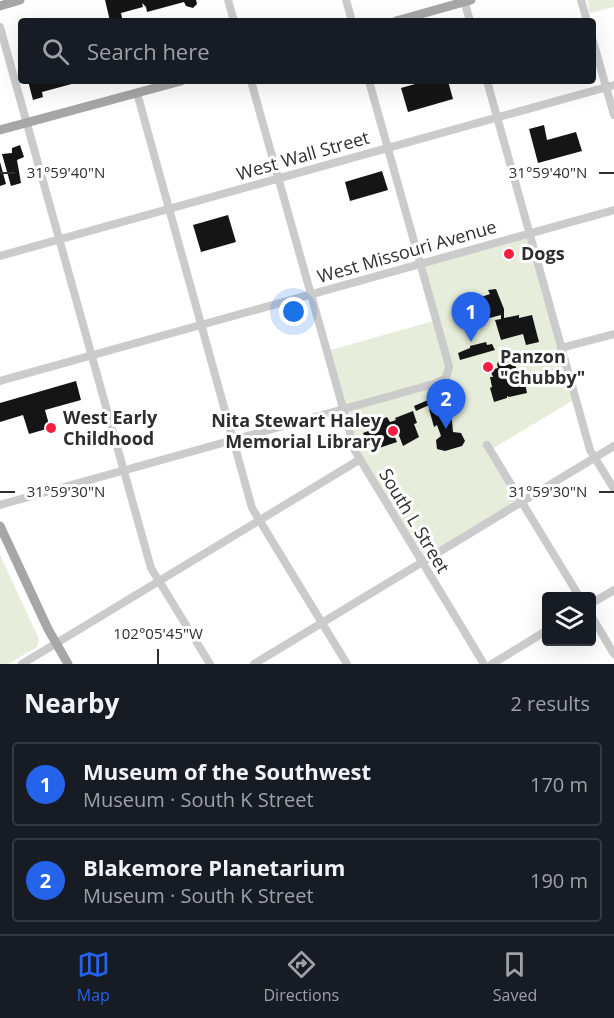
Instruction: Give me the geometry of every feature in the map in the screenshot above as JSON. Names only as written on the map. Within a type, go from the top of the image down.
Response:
[{"type":"main road","points":[[0,6],[20,0]]},
{"type":"main road","points":[[406,18],[466,1]]},
{"type":"main road","points":[[0,130],[170,84]]},
{"type":"main road","points":[[0,526],[68,664]]},
{"type":"street","points":[[228,0],[233,18]]},
{"type":"street","points":[[346,0],[351,18]]},
{"type":"street","points":[[582,0],[586,18]]},
{"type":"street","points":[[466,1],[469,18]]},
{"type":"street","points":[[0,27],[151,568],[210,664]]},
{"type":"street","points":[[596,49],[610,86],[614,115]]},
{"type":"street","name":"South L Street","points":[[252,84],[355,451],[484,664]]},
{"type":"street","points":[[0,505],[343,410],[437,383],[446,378],[449,366],[370,84]]},
{"type":"street","points":[[488,84],[590,450],[614,489]]},
{"type":"street","name":"West Wall Street","points":[[0,256],[610,86]]},
{"type":"street","points":[[136,93],[252,508],[347,664]]},
{"type":"street","name":"West Missouri Avenue","points":[[0,381],[614,210]]},
{"type":"street","points":[[561,348],[614,334]]},
{"type":"street","points":[[488,445],[576,592]]},
{"type":"street","points":[[254,664],[614,446]]},
{"type":"street","points":[[22,664],[359,460]]},
{"type":"street","points":[[596,600],[614,590]]},
{"type":"street","points":[[596,625],[614,654]]},
{"type":"street","points":[[492,664],[542,633]]},
{"type":"green space","points":[[587,0],[614,0],[614,7],[590,13]]},
{"type":"green space","points":[[528,237],[572,401],[487,452],[518,501],[423,558],[357,450],[348,412],[327,351],[437,320],[423,265]]},
{"type":"green space","points":[[0,555],[39,639],[37,647],[8,664],[0,664]]},
{"type":"building","points":[[105,0],[196,0],[197,4],[193,8],[186,6],[184,2],[147,12],[142,3],[143,7],[121,13],[122,18],[109,18]]},
{"type":"building","points":[[29,84],[72,84],[42,92],[43,97],[33,100]]},
{"type":"building","points":[[415,84],[449,84],[453,99],[408,112],[401,88]]},
{"type":"building","points":[[544,125],[547,140],[576,132],[582,151],[538,163],[529,129]]},
{"type":"building","points":[[20,145],[24,157],[17,160],[21,183],[11,186],[2,154],[12,153],[12,148]]},
{"type":"building","points":[[0,162],[6,184],[0,186]]},
{"type":"building","points":[[382,171],[388,190],[350,201],[345,182]]},
{"type":"building","points":[[228,215],[236,242],[201,252],[193,225]]},
{"type":"building","points":[[496,289],[504,309],[504,318],[532,315],[539,342],[526,345],[523,334],[501,340],[495,320],[501,319],[501,315],[478,321],[476,314],[471,316],[470,312],[459,314],[457,305],[490,294],[488,290]]},
{"type":"building","points":[[486,342],[487,345],[492,344],[495,350],[460,360],[458,353],[470,346]]},
{"type":"building","points":[[503,360],[507,365],[514,363],[521,379],[524,378],[527,393],[507,396],[507,398],[494,402],[490,388],[492,387],[490,377],[493,377],[490,370],[498,368],[497,364]]},
{"type":"building","points":[[76,381],[81,400],[45,410],[50,428],[29,434],[23,415],[0,422],[0,403]]},
{"type":"building","points":[[428,400],[429,405],[416,411],[414,406]]},
{"type":"building","points":[[447,404],[453,432],[461,433],[465,441],[462,446],[445,451],[437,449],[436,440],[441,436],[437,425],[434,427],[429,409]]},
{"type":"building","name":"Nita Stewart Haley Memorial Library","points":[[413,411],[417,423],[414,424],[419,437],[403,446],[398,433],[394,435],[397,442],[379,448],[377,442],[366,446],[362,436],[363,433],[374,429],[372,423],[387,417],[390,422]]},
{"type":"place","name":"Dogs","points":[[509,254]]},
{"type":"place","name":"Museum of the Southwest","points":[[471,342]]},
{"type":"place","name":"Panzon \"Chubby\"","points":[[488,367]]},
{"type":"place","name":"West Early Childhood","points":[[51,428]]},
{"type":"place","name":"Blakemore Planetarium","points":[[446,429]]},
{"type":"place","name":"Nita Stewart Haley Memorial Library","points":[[393,431]]}]
